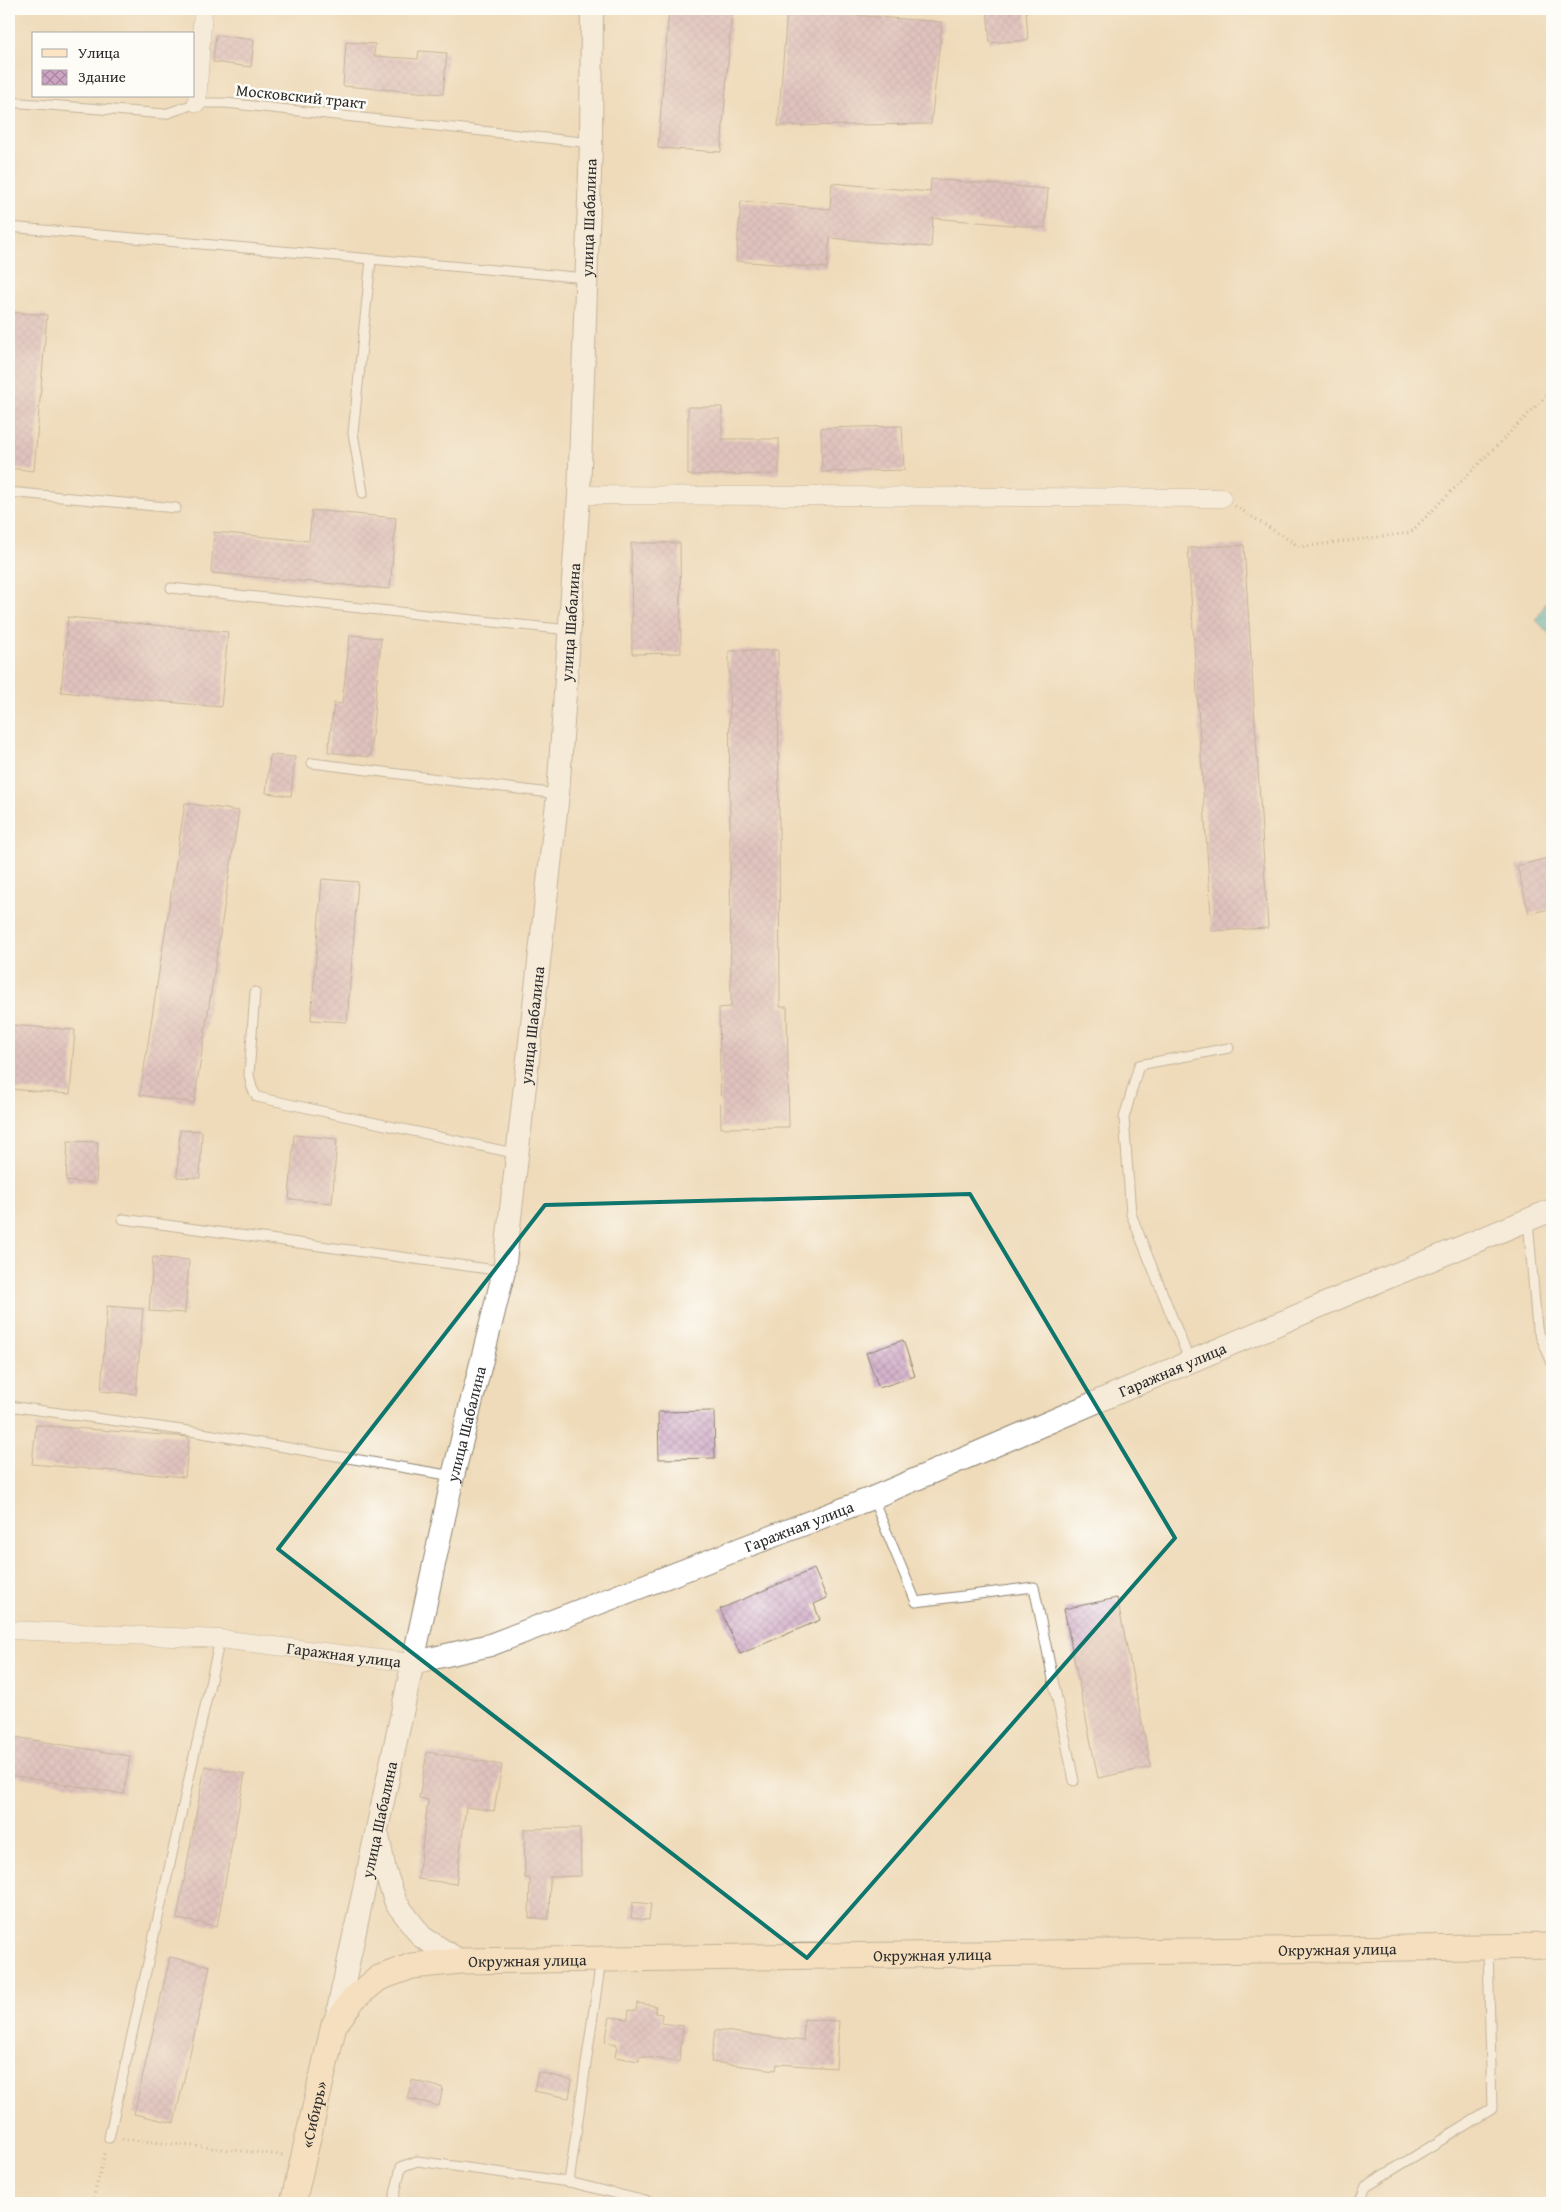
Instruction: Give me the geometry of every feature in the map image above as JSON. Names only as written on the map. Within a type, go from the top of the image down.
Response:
[{"type":"main road","name":"Окружная улица","points":[[334,2025],[354,1998],[379,1978],[412,1966],[460,1961],[1552,1946]]},
{"type":"main road","name":"«Сибирь»","points":[[292,2203],[334,2025]]},
{"type":"street","points":[[197,103],[203,9]]},
{"type":"street","name":"улица Шабалина","points":[[334,2025],[453,1476],[504,1271],[558,794],[580,495],[592,9]]},
{"type":"street","points":[[580,495],[1222,498]]},
{"type":"street","name":"Гаражная улица","points":[[9,1630],[220,1639],[412,1663],[490,1645],[872,1498],[1552,1210]]},
{"type":"street","points":[[376,1827],[385,1871],[396,1903],[422,1936],[460,1961]]},
{"type":"lane","name":"Московский тракт","points":[[9,102],[165,114],[197,103],[225,103],[590,143]]},
{"type":"lane","points":[[9,227],[586,278]]},
{"type":"lane","points":[[363,493],[353,433],[371,260]]},
{"type":"lane","points":[[9,492],[176,508]]},
{"type":"lane","points":[[171,588],[569,630]]},
{"type":"lane","points":[[312,763],[558,794]]},
{"type":"lane","points":[[255,992],[249,1075],[252,1088],[257,1097],[518,1154]]},
{"type":"lane","points":[[1190,1362],[1131,1214],[1124,1118],[1139,1066],[1229,1048]]},
{"type":"lane","points":[[123,1219],[504,1271]]},
{"type":"lane","points":[[1528,1220],[1537,1328],[1552,1363]]},
{"type":"lane","points":[[9,1406],[196,1432],[453,1476]]},
{"type":"lane","points":[[872,1498],[916,1602],[1034,1587],[1074,1780]]},
{"type":"lane","points":[[109,2138],[220,1639]]},
{"type":"lane","points":[[1359,2203],[1366,2186],[1492,2109],[1488,1947]]},
{"type":"lane","points":[[569,2182],[601,1959]]},
{"type":"lane","points":[[393,2203],[401,2168],[417,2161],[569,2182],[654,2203]]},
{"type":"path","points":[[1222,498],[1300,547],[1410,533],[1552,390]]},
{"type":"path","points":[[92,2203],[109,2138],[303,2157]]},
{"type":"highlighted area","points":[[970,1194],[1175,1538],[807,1958],[278,1549],[545,1205]]},
{"type":"water","points":[[1552,592],[1552,637],[1536,620]]},
{"type":"building","points":[[669,9],[732,9],[721,152],[658,148]]},
{"type":"building","points":[[987,9],[1026,9],[1028,40],[990,43]]},
{"type":"building","points":[[787,10],[942,22],[931,124],[778,126]]},
{"type":"building","points":[[216,35],[254,40],[251,67],[213,62]]},
{"type":"building","points":[[346,42],[375,44],[374,56],[418,59],[419,51],[447,53],[443,94],[343,86]]},
{"type":"building","points":[[931,179],[1048,189],[1045,228],[933,218],[931,247],[830,238],[827,268],[736,261],[741,201],[830,209],[832,183],[930,192]]},
{"type":"building","points":[[9,312],[47,315],[34,471],[9,468]]},
{"type":"building","points":[[688,407],[722,407],[722,439],[779,439],[779,474],[688,475]]},
{"type":"building","points":[[902,426],[904,470],[822,472],[821,428]]},
{"type":"building","points":[[312,510],[396,518],[390,589],[211,573],[214,532],[309,541]]},
{"type":"building","points":[[631,543],[680,543],[681,653],[632,654]]},
{"type":"building","points":[[1244,545],[1268,928],[1212,931],[1188,548]]},
{"type":"building","points":[[68,617],[228,632],[221,707],[61,692]]},
{"type":"building","points":[[350,635],[381,638],[370,757],[328,752],[334,703],[342,704]]},
{"type":"building","points":[[778,650],[780,1007],[787,1007],[789,1127],[721,1128],[719,1008],[731,1007],[729,651]]},
{"type":"building","points":[[270,755],[295,757],[291,796],[266,793]]},
{"type":"building","points":[[185,803],[239,811],[194,1103],[140,1095]]},
{"type":"building","points":[[1552,857],[1552,908],[1529,914],[1517,866]]},
{"type":"building","points":[[322,879],[358,882],[347,1022],[311,1020]]},
{"type":"building","points":[[9,1025],[75,1030],[70,1094],[9,1089]]},
{"type":"building","points":[[180,1130],[202,1131],[200,1178],[177,1177]]},
{"type":"building","points":[[294,1135],[337,1139],[332,1203],[289,1199]]},
{"type":"building","points":[[68,1141],[98,1142],[96,1183],[66,1181]]},
{"type":"building","points":[[153,1257],[189,1260],[185,1313],[149,1311]]},
{"type":"building","points":[[107,1306],[143,1309],[136,1394],[101,1391]]},
{"type":"building","points":[[903,1340],[915,1376],[879,1388],[866,1353]]},
{"type":"building","points":[[714,1411],[715,1458],[659,1459],[658,1412]]},
{"type":"building","points":[[36,1425],[189,1437],[185,1477],[32,1464]]},
{"type":"building","points":[[814,1569],[827,1598],[814,1604],[820,1620],[740,1654],[720,1609]]},
{"type":"building","points":[[1117,1598],[1151,1767],[1098,1778],[1064,1609]]},
{"type":"building","points":[[9,1736],[130,1756],[124,1794],[9,1775]]},
{"type":"building","points":[[427,1752],[502,1765],[494,1811],[466,1807],[456,1884],[418,1879],[428,1800],[419,1798]]},
{"type":"building","points":[[205,1766],[245,1774],[217,1926],[177,1919]]},
{"type":"building","points":[[580,1828],[581,1876],[550,1877],[549,1919],[529,1918],[530,1878],[525,1878],[524,1829]]},
{"type":"building","points":[[633,1902],[651,1904],[649,1920],[631,1918]]},
{"type":"building","points":[[170,1957],[210,1966],[174,2123],[134,2114]]},
{"type":"building","points":[[637,2003],[656,2006],[655,2013],[662,2014],[661,2023],[683,2026],[679,2062],[639,2056],[639,2061],[615,2057],[617,2044],[605,2042],[610,2017],[628,2019],[629,2010],[636,2011]]},
{"type":"building","points":[[804,2019],[839,2021],[836,2068],[777,2064],[776,2070],[711,2062],[715,2030],[803,2041]]},
{"type":"building","points":[[538,2072],[572,2080],[569,2098],[534,2091]]},
{"type":"building","points":[[412,2080],[443,2088],[439,2106],[407,2098]]}]
